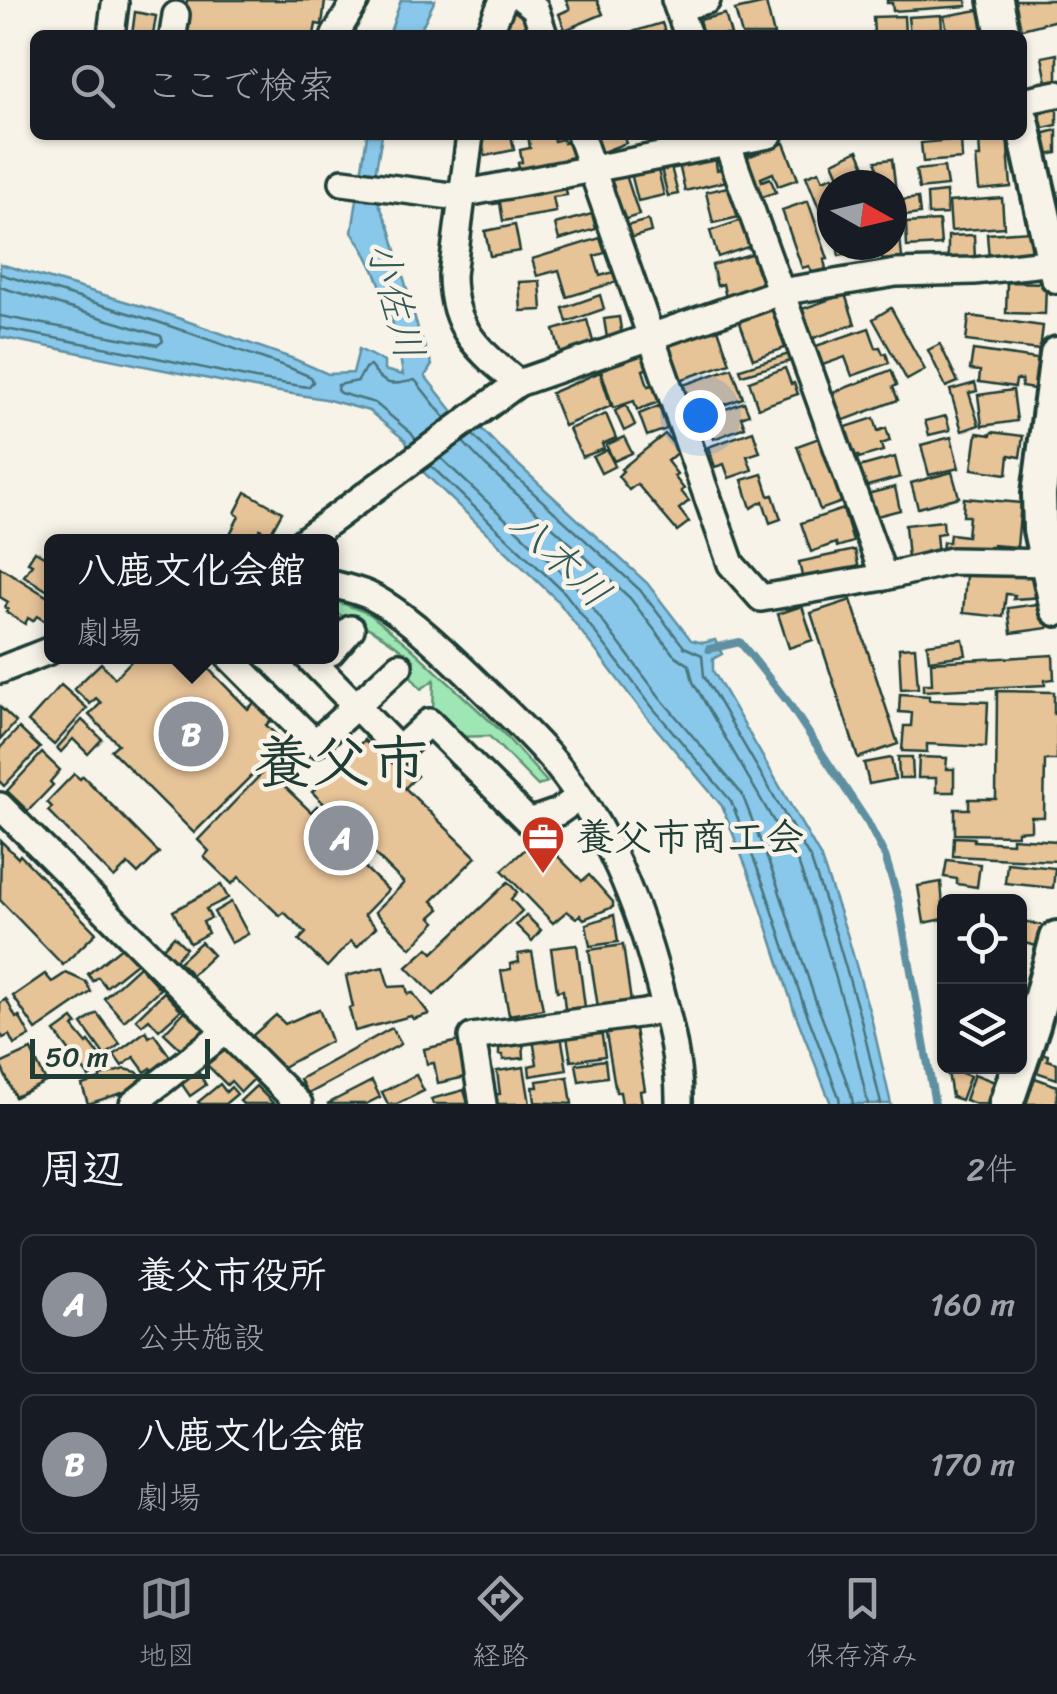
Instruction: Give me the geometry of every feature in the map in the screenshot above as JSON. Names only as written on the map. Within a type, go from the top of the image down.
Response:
[{"type":"main road","points":[[996,0],[1003,30]]},
{"type":"main road","points":[[1026,140],[1055,269]]},
{"type":"main road","points":[[1057,354],[1039,494],[1040,530],[1057,609]]},
{"type":"main road","points":[[1027,1044],[1057,938]]},
{"type":"main road","points":[[1006,1104],[1016,1074]]},
{"type":"street","points":[[338,30],[356,0]]},
{"type":"street","points":[[490,30],[503,0]]},
{"type":"street","points":[[524,0],[535,8],[542,30]]},
{"type":"street","points":[[686,30],[676,4],[707,0]]},
{"type":"street","points":[[111,30],[115,4]]},
{"type":"street","points":[[1027,100],[1057,94]]},
{"type":"street","points":[[469,140],[457,195],[452,296],[458,318],[481,352],[515,385]]},
{"type":"street","points":[[582,140],[731,564],[761,598],[884,577],[951,560],[1048,563]]},
{"type":"street","points":[[343,182],[457,195],[720,140]]},
{"type":"street","points":[[725,140],[884,577]]},
{"type":"street","points":[[316,534],[515,385],[780,292],[896,273],[1055,269]]},
{"type":"street","points":[[339,586],[366,594],[390,608],[454,661],[555,763],[579,796],[613,850],[646,934],[665,1008],[679,1087],[678,1104]]},
{"type":"street","points":[[339,641],[351,630]]},
{"type":"street","points":[[0,670],[44,653]]},
{"type":"street","points":[[236,664],[315,743],[399,666]]},
{"type":"street","points":[[325,664],[356,706],[399,750],[429,722],[529,822],[558,812],[579,796]]},
{"type":"street","points":[[3,815],[299,1104]]},
{"type":"street","points":[[482,1104],[472,1037],[665,1008]]},
{"type":"street","points":[[132,1104],[226,1030]]},
{"type":"green space","points":[[339,602],[370,614],[410,647],[502,732],[547,782],[538,786],[489,736],[454,737],[433,714],[434,680],[421,689],[410,675],[414,660],[339,615]]},
{"type":"water","points":[[401,0],[435,0],[420,30],[391,30]]},
{"type":"water","points":[[366,140],[381,140],[376,169],[379,204],[432,365],[425,376],[455,414],[474,421],[647,583],[691,640],[715,640],[722,654],[713,659],[713,671],[820,856],[871,1017],[891,1104],[831,1104],[722,806],[645,715],[557,600],[417,466],[405,440],[369,411],[325,399],[0,337],[0,264],[161,312],[328,374],[353,373],[359,349],[384,362],[384,370],[403,375],[386,300],[372,265],[352,232]]},
{"type":"building","points":[[187,0],[346,0],[346,4],[325,1],[322,25],[316,24],[315,30],[182,30]]},
{"type":"building","points":[[566,0],[597,0],[603,14],[565,30],[559,14],[570,9]]},
{"type":"building","points":[[887,0],[966,0],[967,6],[893,11]]},
{"type":"building","points":[[1011,0],[1057,0],[1057,20],[1018,30]]},
{"type":"building","points":[[766,3],[773,30],[741,30],[735,10]]},
{"type":"building","points":[[522,9],[528,30],[508,30],[504,14]]},
{"type":"building","points":[[984,9],[987,30],[947,30],[944,16]]},
{"type":"building","points":[[135,12],[156,16],[154,30],[133,30]]},
{"type":"building","points":[[725,14],[730,30],[702,30],[699,20]]},
{"type":"building","points":[[941,15],[942,28],[909,30],[908,17]]},
{"type":"building","points":[[904,16],[905,30],[874,30],[873,17]]},
{"type":"building","points":[[662,23],[664,30],[638,30]]},
{"type":"building","points":[[1057,54],[1057,80],[1047,82],[1042,57]]},
{"type":"building","points":[[1057,109],[1057,125],[1039,129],[1035,114]]},
{"type":"building","points":[[1057,130],[1057,153],[1047,155],[1042,134]]},
{"type":"building","points":[[481,140],[512,140],[514,150],[485,156]]},
{"type":"building","points":[[529,140],[563,140],[570,142],[573,157],[568,158],[569,162],[519,170],[520,150],[530,148]]},
{"type":"building","points":[[595,140],[625,140],[626,143],[600,153]]},
{"type":"building","points":[[961,140],[962,159],[923,162],[921,143]]},
{"type":"building","points":[[979,140],[1007,140],[1011,187],[979,190],[976,157],[980,157]]},
{"type":"building","points":[[784,143],[798,179],[778,186],[773,173],[761,178],[770,178],[776,192],[760,198],[745,158]]},
{"type":"building","points":[[858,150],[865,166],[836,170],[833,162]]},
{"type":"building","points":[[715,156],[717,170],[724,168],[727,181],[685,191],[679,164]]},
{"type":"building","points":[[892,159],[893,170],[877,170],[876,161]]},
{"type":"building","points":[[670,163],[678,194],[668,196],[660,165]]},
{"type":"building","points":[[657,166],[664,195],[638,201],[631,173]]},
{"type":"building","points":[[944,167],[947,186],[919,189],[916,170]]},
{"type":"building","points":[[625,172],[639,215],[620,221],[607,178]]},
{"type":"building","points":[[817,172],[817,203],[806,176]]},
{"type":"building","points":[[565,184],[567,195],[553,197],[556,212],[503,221],[500,203],[493,204],[492,197]]},
{"type":"building","points":[[732,186],[739,217],[713,223],[706,192]]},
{"type":"building","points":[[946,192],[947,214],[928,215],[927,194]]},
{"type":"building","points":[[918,198],[920,214],[907,216],[907,199]]},
{"type":"building","points":[[1002,198],[1004,227],[951,231],[949,202]]},
{"type":"building","points":[[808,201],[817,227],[817,260],[824,260],[826,269],[812,274],[809,266],[802,268],[782,210]]},
{"type":"building","points":[[592,214],[596,229],[559,240],[555,224]]},
{"type":"building","points":[[648,220],[651,232],[630,238],[626,226]]},
{"type":"building","points":[[742,220],[751,246],[718,257],[710,231]]},
{"type":"building","points":[[939,221],[941,245],[907,247],[907,223]]},
{"type":"building","points":[[515,225],[520,251],[490,256],[485,231]]},
{"type":"building","points":[[1030,231],[1032,255],[989,259],[987,234]]},
{"type":"building","points":[[974,235],[975,261],[948,261],[948,236]]},
{"type":"building","points":[[600,238],[605,253],[594,256],[600,276],[617,271],[620,281],[567,297],[559,270],[537,276],[532,259]]},
{"type":"building","points":[[754,253],[763,287],[726,298],[723,284],[717,286],[712,265]]},
{"type":"building","points":[[540,281],[542,310],[521,311],[519,282]]},
{"type":"building","points":[[1007,282],[1046,283],[1045,314],[1006,313]]},
{"type":"building","points":[[845,294],[855,324],[808,340],[799,310]]},
{"type":"building","points":[[600,295],[604,309],[567,322],[563,308]]},
{"type":"building","points":[[891,308],[925,370],[907,380],[873,319]]},
{"type":"building","points":[[772,309],[785,348],[753,359],[739,320]]},
{"type":"building","points":[[969,316],[1043,326],[1040,350],[966,341]]},
{"type":"building","points":[[619,317],[622,336],[607,338],[604,319]]},
{"type":"building","points":[[587,320],[594,345],[561,355],[554,330]]},
{"type":"building","points":[[717,326],[730,363],[677,381],[665,344]]},
{"type":"building","points":[[869,328],[876,348],[886,353],[889,363],[852,376],[845,357],[820,366],[813,347]]},
{"type":"building","points":[[940,344],[958,382],[946,387],[928,350]]},
{"type":"building","points":[[973,350],[1044,360],[1040,390],[1021,387],[1022,380],[1016,380],[1015,387],[979,382],[980,371],[970,370]]},
{"type":"building","points":[[643,353],[648,386],[653,385],[659,402],[637,410],[634,401],[613,408],[600,367]]},
{"type":"building","points":[[789,354],[791,361],[742,375],[740,369]]},
{"type":"building","points":[[732,368],[743,398],[705,412],[699,397],[688,401],[683,385]]},
{"type":"building","points":[[785,368],[798,394],[758,408],[749,381]]},
{"type":"building","points":[[891,370],[898,400],[842,421],[832,393]]},
{"type":"building","points":[[600,372],[611,406],[564,426],[551,393]]},
{"type":"building","points":[[975,383],[977,391],[969,393],[979,425],[962,431],[950,390]]},
{"type":"building","points":[[1013,390],[1017,421],[982,426],[978,395]]},
{"type":"building","points":[[744,402],[749,414],[741,417],[745,427],[714,439],[710,429],[700,433],[696,420]]},
{"type":"building","points":[[626,405],[635,425],[624,431],[615,411]]},
{"type":"building","points":[[659,406],[667,429],[647,436],[639,414]]},
{"type":"building","points":[[606,414],[616,438],[602,444],[604,449],[582,457],[569,429]]},
{"type":"building","points":[[946,416],[950,430],[929,435],[925,421]]},
{"type":"building","points":[[874,418],[878,431],[886,428],[890,441],[881,444],[883,451],[851,457],[846,427]]},
{"type":"building","points":[[753,431],[760,452],[747,456],[752,470],[729,478],[724,464],[715,467],[708,447]]},
{"type":"building","points":[[977,433],[1023,436],[1020,457],[1009,455],[1007,474],[972,469]]},
{"type":"building","points":[[665,434],[679,451],[667,461],[689,501],[679,509],[689,522],[677,531],[637,484],[629,490],[618,476],[621,469]]},
{"type":"building","points":[[624,437],[632,453],[614,461],[606,445]]},
{"type":"building","points":[[951,437],[959,468],[929,475],[921,445]]},
{"type":"building","points":[[819,438],[842,502],[820,510],[797,446]]},
{"type":"building","points":[[607,450],[615,466],[601,473],[593,457]]},
{"type":"building","points":[[895,457],[900,477],[864,487],[859,467]]},
{"type":"building","points":[[952,472],[959,497],[918,508],[911,483]]},
{"type":"building","points":[[762,474],[781,519],[770,523],[763,501],[751,508],[742,480]]},
{"type":"building","points":[[895,487],[900,510],[873,517],[867,494]]},
{"type":"building","points":[[246,492],[282,512],[270,534],[260,529],[258,534],[230,534],[239,516],[235,513]]},
{"type":"building","points":[[964,498],[1021,503],[1017,547],[993,545],[992,556],[942,552],[943,542],[949,542],[950,534],[967,536],[969,516],[963,516]]},
{"type":"building","points":[[843,509],[853,542],[811,552],[801,523]]},
{"type":"building","points":[[943,521],[944,533],[936,534],[938,556],[908,559],[905,525]]},
{"type":"building","points":[[855,550],[859,569],[803,581],[799,562]]},
{"type":"building","points":[[35,551],[44,556],[44,589],[24,576],[32,564],[28,562]]},
{"type":"building","points":[[0,567],[44,595],[44,621],[37,616],[33,621],[28,618],[25,624],[6,612],[8,602],[0,597]]},
{"type":"building","points":[[950,568],[1034,569],[1043,597],[1013,599],[1015,595],[1006,594],[1003,617],[963,613],[966,575],[950,575]]},
{"type":"building","points":[[851,600],[898,744],[858,758],[811,613]]},
{"type":"building","points":[[1045,603],[1048,628],[1011,633],[1008,608]]},
{"type":"building","points":[[802,606],[813,640],[789,648],[778,614]]},
{"type":"building","points":[[963,639],[966,655],[929,660],[927,644]]},
{"type":"building","points":[[915,647],[918,688],[901,689],[899,648]]},
{"type":"building","points":[[1053,655],[1054,679],[1045,680],[1045,685],[923,691],[923,684],[932,684],[931,662]]},
{"type":"building","points":[[100,664],[115,678],[128,664],[204,664],[248,709],[256,701],[273,718],[266,725],[284,743],[194,833],[111,750],[118,744],[89,715],[101,703],[96,698],[90,704],[74,689]]},
{"type":"building","points":[[61,685],[87,708],[54,745],[28,722]]},
{"type":"building","points":[[997,691],[1054,692],[1057,760],[1045,760],[1044,817],[1031,817],[1031,830],[1017,831],[1017,835],[955,834],[955,809],[969,809],[969,799],[996,799]]},
{"type":"building","points":[[900,694],[929,696],[929,700],[988,702],[986,747],[927,744],[927,752],[902,751],[904,726],[911,726],[912,713],[899,712]]},
{"type":"building","points":[[0,707],[16,722],[0,740]]},
{"type":"building","points":[[82,720],[102,739],[88,754],[73,739],[61,752],[57,748]]},
{"type":"building","points":[[19,728],[40,748],[4,786],[0,782],[0,748]]},
{"type":"building","points":[[364,740],[384,760],[392,751],[417,776],[405,788],[476,857],[432,901],[440,909],[431,917],[436,922],[411,948],[375,912],[404,883],[312,792]]},
{"type":"building","points":[[42,753],[60,770],[50,782],[53,785],[28,811],[7,791]]},
{"type":"building","points":[[898,757],[912,757],[913,778],[899,778]]},
{"type":"building","points":[[919,757],[947,758],[946,769],[954,769],[954,792],[936,792],[936,778],[918,778]]},
{"type":"building","points":[[891,758],[895,779],[869,784],[864,763]]},
{"type":"building","points":[[266,769],[311,812],[317,806],[331,819],[323,827],[388,890],[364,915],[376,927],[357,947],[351,941],[327,967],[299,940],[306,933],[284,912],[280,916],[239,877],[232,884],[204,857],[209,851],[198,840]]},
{"type":"building","points":[[74,774],[80,779],[83,776],[159,853],[138,874],[128,864],[114,878],[48,811],[52,807],[47,802]]},
{"type":"building","points":[[539,837],[582,881],[589,875],[613,907],[584,919],[567,911],[553,923],[502,870]]},
{"type":"building","points":[[954,837],[1012,843],[1012,838],[1057,841],[1057,861],[953,856]]},
{"type":"building","points":[[1,841],[18,858],[20,855],[96,933],[63,965],[0,900]]},
{"type":"building","points":[[947,860],[980,864],[977,887],[944,877]]},
{"type":"building","points":[[1007,863],[1055,868],[1053,888],[1005,883]]},
{"type":"building","points":[[508,882],[517,892],[511,899],[522,911],[434,995],[407,967],[428,948],[433,953]]},
{"type":"building","points":[[941,882],[937,920],[924,923],[918,886]]},
{"type":"building","points":[[221,885],[228,898],[206,909],[211,918],[203,922],[208,933],[190,943],[173,911]]},
{"type":"building","points":[[231,902],[248,934],[231,943],[214,912]]},
{"type":"building","points":[[526,915],[541,930],[532,941],[516,925]]},
{"type":"building","points":[[614,915],[618,942],[590,946],[586,924]]},
{"type":"building","points":[[1027,922],[1050,927],[1045,948],[1027,944]]},
{"type":"building","points":[[174,936],[186,948],[174,961],[162,949]]},
{"type":"building","points":[[201,942],[213,955],[192,975],[179,962]]},
{"type":"building","points":[[577,945],[585,1007],[565,1009],[563,990],[557,991],[551,948]]},
{"type":"building","points":[[623,945],[631,1002],[598,1007],[589,950]]},
{"type":"building","points":[[123,946],[136,963],[106,987],[98,977],[93,981],[88,974]]},
{"type":"building","points":[[532,952],[543,1009],[509,1015],[501,971],[519,962],[518,954]]},
{"type":"building","points":[[139,966],[160,989],[124,1021],[104,998]]},
{"type":"building","points":[[383,967],[389,987],[406,986],[408,994],[413,993],[429,1014],[355,1031],[346,976]]},
{"type":"building","points":[[66,973],[86,982],[91,992],[36,1030],[13,996],[45,974],[52,982]]},
{"type":"building","points":[[164,992],[181,1010],[159,1030],[149,1019],[142,1025],[136,1019]]},
{"type":"building","points":[[6,999],[30,1036],[14,1045],[9,1035],[3,1038],[0,1033],[0,1003]]},
{"type":"building","points":[[319,1009],[331,1041],[281,1068],[252,1036],[276,1015],[285,1024]]},
{"type":"building","points":[[186,1010],[206,1029],[184,1052],[164,1033]]},
{"type":"building","points":[[97,1013],[120,1044],[105,1056],[82,1024]]},
{"type":"building","points":[[73,1019],[77,1024],[73,1027],[106,1064],[89,1077],[55,1032]]},
{"type":"building","points":[[634,1023],[645,1090],[640,1091],[642,1103],[622,1104],[620,1092],[616,1092],[605,1028]]},
{"type":"building","points":[[392,1028],[401,1044],[308,1094],[300,1079]]},
{"type":"building","points":[[601,1030],[605,1056],[571,1061],[567,1036]]},
{"type":"building","points":[[146,1031],[149,1037],[154,1034],[171,1058],[153,1071],[151,1068],[145,1072],[134,1057],[122,1066],[114,1055]]},
{"type":"building","points":[[561,1035],[567,1070],[530,1076],[529,1066],[537,1064],[533,1039]]},
{"type":"building","points":[[523,1040],[524,1058],[503,1060],[503,1055],[499,1055],[502,1041]]},
{"type":"building","points":[[459,1041],[466,1077],[438,1083],[434,1063],[427,1064],[424,1049]]},
{"type":"building","points":[[222,1047],[254,1079],[241,1092],[231,1081],[227,1085],[205,1063]]},
{"type":"building","points":[[31,1050],[46,1082],[15,1097],[0,1064]]},
{"type":"building","points":[[1038,1052],[1057,1063],[1057,1079],[1033,1071]]},
{"type":"building","points":[[605,1060],[607,1077],[579,1081],[576,1064]]},
{"type":"building","points":[[524,1067],[530,1104],[492,1104],[490,1095],[500,1094],[497,1071]]},
{"type":"building","points":[[125,1069],[137,1072],[145,1082],[88,1104],[82,1085]]},
{"type":"building","points":[[197,1070],[206,1085],[190,1096],[181,1083]]},
{"type":"building","points":[[948,1074],[970,1076],[961,1100],[952,1097]]},
{"type":"building","points":[[974,1074],[995,1082],[987,1104],[965,1100]]},
{"type":"building","points":[[416,1075],[424,1091],[397,1104],[388,1104],[382,1092]]},
{"type":"building","points":[[568,1077],[572,1104],[535,1102],[533,1087],[538,1087],[537,1081]]},
{"type":"building","points":[[1035,1078],[1057,1086],[1057,1104],[1026,1104]]},
{"type":"building","points":[[372,1081],[380,1097],[366,1104],[327,1104]]},
{"type":"building","points":[[220,1084],[226,1092],[231,1087],[237,1094],[225,1104],[198,1102]]},
{"type":"building","points":[[256,1086],[274,1104],[240,1101]]},
{"type":"building","points":[[464,1090],[468,1104],[433,1104],[431,1099]]},
{"type":"waterway","points":[[709,649],[740,642],[788,702],[868,823],[885,856],[898,899],[935,1104]]},
{"type":"place","name":"八鹿文化会館","points":[[191,734]]},
{"type":"place","name":"養父市役所","points":[[341,838]]},
{"type":"place","name":"養父市商工会","points":[[543,875]]},
{"type":"district","name":"養父市","points":[[341,762]]},
{"type":"water label","name":"小佐川","points":[[396,300]]},
{"type":"water label","name":"八木川","points":[[561,558]]}]
